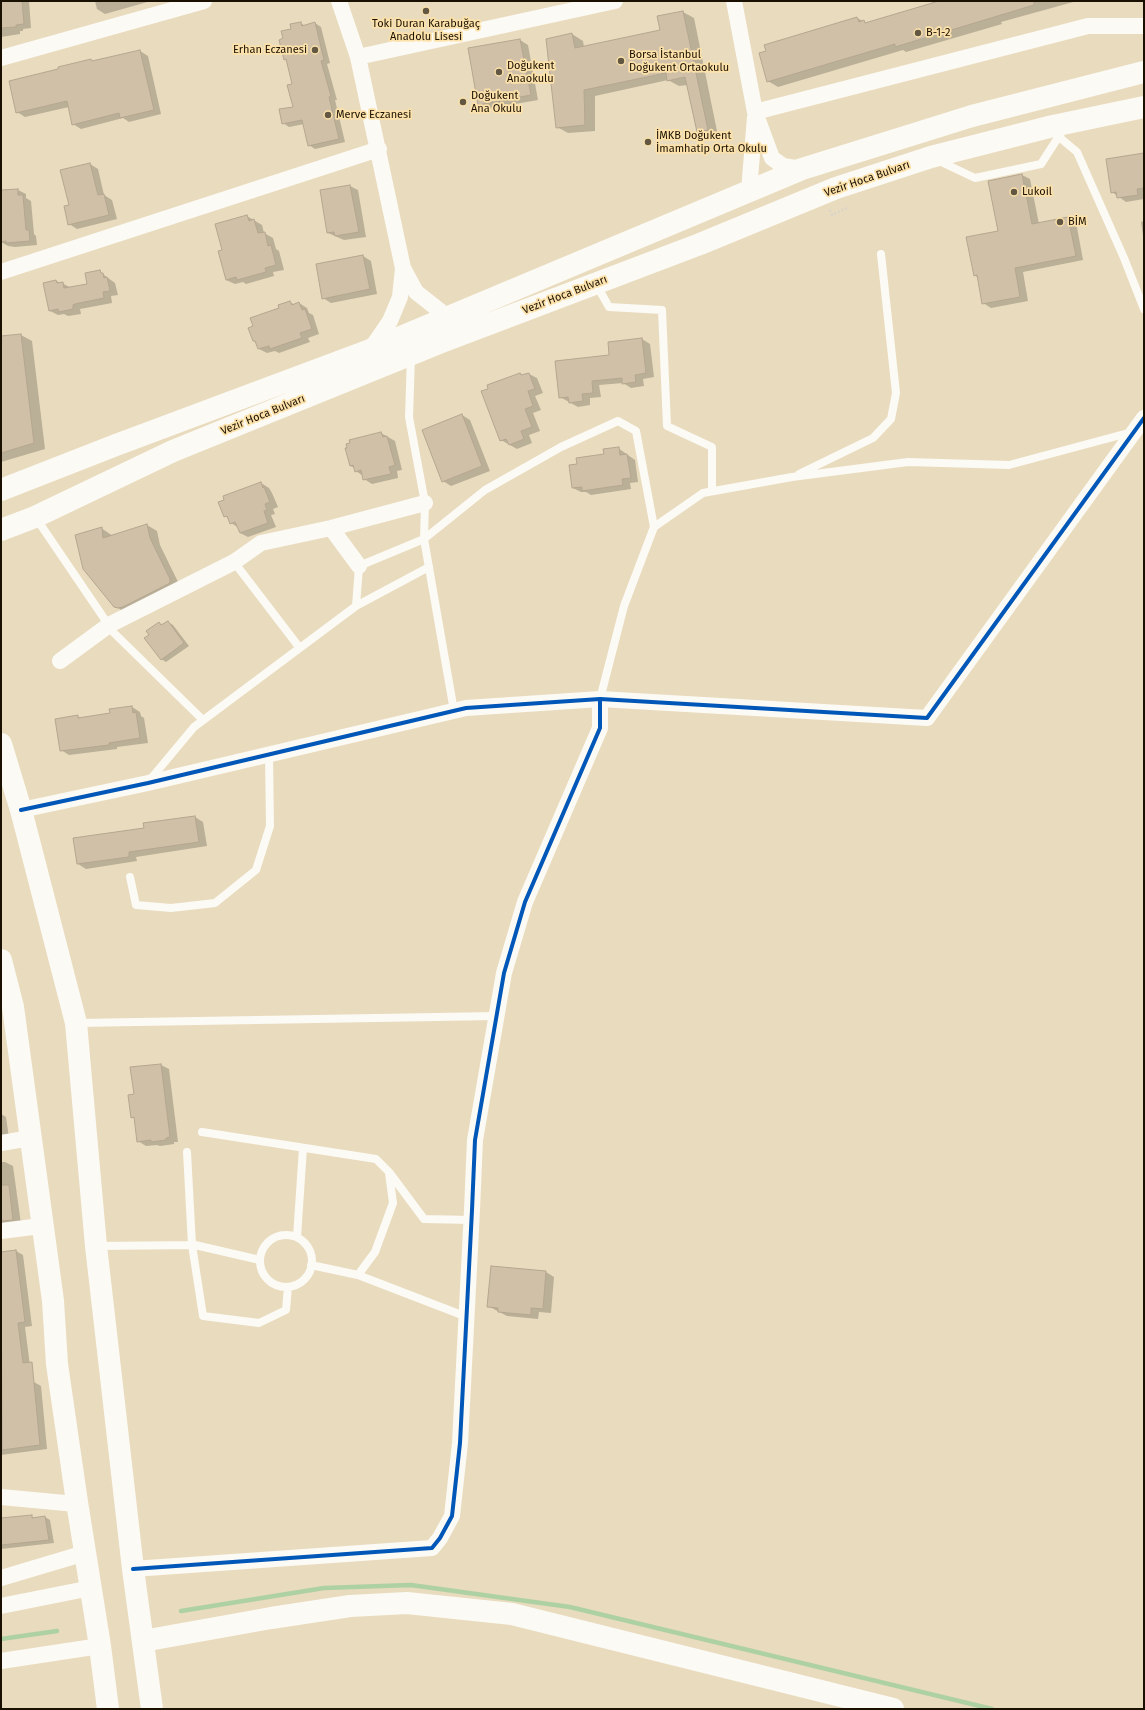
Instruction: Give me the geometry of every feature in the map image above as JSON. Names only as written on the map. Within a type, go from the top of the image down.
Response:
[{"type":"main road","name":"Vezir Hoca Bulvarı","points":[[1,490],[116,445],[370,350],[802,169],[972,116],[1144,72]]},
{"type":"main road","name":"Vezir Hoca Bulvarı","points":[[1,530],[35,516],[173,451],[411,355],[700,244],[836,188],[931,157],[1063,130],[1144,107]]},
{"type":"main road","points":[[1,744],[22,810],[76,1023],[96,1246],[133,1569],[152,1709]]},
{"type":"main road","points":[[1,960],[13,1007],[31,1138],[41,1226],[53,1301],[57,1364],[100,1646],[108,1709]]},
{"type":"main road","points":[[143,1641],[271,1618],[350,1606],[407,1603],[512,1614],[893,1709]]},
{"type":"street","points":[[1,58],[204,1]]},
{"type":"street","points":[[339,1],[358,57],[379,149],[403,268],[416,292],[448,318]]},
{"type":"street","points":[[358,57],[615,1]]},
{"type":"street","points":[[734,1],[755,112],[772,158],[783,166],[802,169]]},
{"type":"street","points":[[755,112],[1088,26],[1144,26]]},
{"type":"street","points":[[749,191],[755,112]]},
{"type":"street","points":[[1,272],[379,149]]},
{"type":"street","points":[[370,350],[390,321],[400,297],[403,268]]},
{"type":"street","points":[[22,810],[148,783],[466,708],[600,699],[927,718],[1144,418]]},
{"type":"street","points":[[60,661],[109,625],[234,562],[261,543],[331,528],[425,503]]},
{"type":"street","points":[[331,528],[359,566]]},
{"type":"street","points":[[133,1569],[432,1548],[440,1538],[452,1516],[460,1443],[475,1140],[496,1016],[504,973],[525,902],[600,728],[600,699]]},
{"type":"street","points":[[1,1143],[31,1138]]},
{"type":"street","points":[[1,1231],[41,1226]]},
{"type":"street","points":[[1,1497],[76,1504],[77,1502]]},
{"type":"street","points":[[1,1578],[85,1553]]},
{"type":"street","points":[[1,1606],[91,1588]]},
{"type":"street","points":[[1,1661],[100,1646]]},
{"type":"lane","points":[[931,157],[975,178],[1041,164],[1063,130],[1077,152],[1124,258],[1144,309]]},
{"type":"lane","points":[[792,477],[872,438],[891,420],[896,393],[881,254]]},
{"type":"lane","points":[[595,284],[610,307],[662,310],[667,426],[712,447],[712,491]]},
{"type":"lane","points":[[411,355],[409,417],[425,503],[424,539],[454,711]]},
{"type":"lane","points":[[356,606],[359,566],[424,539],[485,490],[562,447],[618,421],[636,431],[654,527],[624,606],[600,699]]},
{"type":"lane","points":[[654,527],[703,493],[712,491],[792,477],[908,462],[1010,465],[1135,431]]},
{"type":"lane","points":[[35,516],[114,633],[203,720]]},
{"type":"lane","points":[[234,562],[299,647]]},
{"type":"lane","points":[[148,783],[194,727],[203,720],[356,606],[429,567]]},
{"type":"lane","points":[[130,877],[136,905],[171,908],[215,903],[256,870],[270,826],[269,754]]},
{"type":"lane","points":[[76,1023],[496,1016]]},
{"type":"lane","points":[[202,1132],[376,1159],[389,1172],[424,1219],[472,1220]]},
{"type":"lane","points":[[297,1237],[303,1148]]},
{"type":"lane","points":[[187,1152],[192,1245],[203,1316],[259,1323],[286,1310],[288,1287]]},
{"type":"lane","points":[[358,1275],[375,1252],[393,1203],[389,1172]]},
{"type":"lane","points":[[288,1235],[297,1237],[304,1242],[312,1256],[312,1265],[309,1273],[303,1280],[296,1285],[288,1287],[279,1286],[271,1282],[263,1272],[260,1260],[264,1248],[272,1239],[288,1235]]},
{"type":"lane","points":[[96,1246],[192,1245],[260,1260]]},
{"type":"lane","points":[[312,1265],[358,1275],[467,1317]]},
{"type":"path","points":[[832,214],[849,207]]},
{"type":"building","points":[[1,1],[22,1],[24,24],[16,25],[16,27],[1,28]]},
{"type":"building","points":[[939,1],[1034,1],[1034,5],[895,47],[895,44],[767,82],[759,53],[766,51],[764,45],[857,17],[859,22],[864,20],[865,23]]},
{"type":"building","name":"Borsa İstanbul Doğukent Ortaokulu","points":[[683,11],[708,130],[697,132],[685,77],[667,81],[666,73],[584,90],[585,125],[556,128],[546,39],[572,33],[575,48],[660,30],[657,16]]},
{"type":"building","points":[[301,22],[302,26],[315,22],[324,60],[321,61],[331,96],[329,97],[339,139],[308,146],[302,120],[282,124],[279,109],[293,107],[287,85],[292,84],[286,59],[284,60],[279,40],[283,38],[281,31],[291,29],[290,24]]},
{"type":"building","name":"Doğukent Anaokulu","points":[[520,39],[531,95],[478,105],[468,48]]},
{"type":"building","points":[[140,50],[154,110],[120,118],[119,113],[72,125],[67,101],[16,113],[9,81],[91,59],[92,61]]},
{"type":"building","points":[[1144,153],[1144,188],[1137,189],[1138,195],[1117,198],[1116,192],[1111,193],[1106,159]]},
{"type":"building","points":[[90,163],[98,195],[104,194],[109,215],[68,225],[64,206],[69,205],[60,170]]},
{"type":"building","points":[[1022,174],[1032,224],[1068,217],[1076,256],[1015,268],[1020,297],[982,304],[977,275],[974,276],[966,237],[998,231],[988,181]]},
{"type":"building","points":[[350,185],[359,232],[335,236],[334,232],[327,233],[320,190]]},
{"type":"building","points":[[18,189],[18,195],[23,195],[26,230],[29,230],[30,241],[1,242],[1,190]]},
{"type":"building","points":[[247,215],[249,221],[254,219],[258,233],[265,232],[268,246],[271,245],[276,265],[265,268],[266,272],[237,280],[236,277],[226,280],[218,251],[222,250],[215,224]]},
{"type":"building","points":[[363,255],[370,289],[322,299],[316,264]]},
{"type":"building","points":[[100,270],[101,273],[103,273],[104,278],[107,277],[110,291],[103,292],[104,298],[75,304],[73,305],[73,309],[59,312],[58,309],[49,311],[43,283],[56,280],[57,283],[63,282],[64,288],[87,284],[85,273]]},
{"type":"building","points":[[290,301],[292,305],[299,302],[302,310],[305,309],[312,329],[300,333],[302,338],[270,349],[269,346],[258,349],[248,328],[253,326],[250,318],[279,308],[278,305]]},
{"type":"building","points":[[21,334],[34,443],[1,453],[1,336]]},
{"type":"building","points":[[642,338],[646,373],[635,375],[636,382],[622,384],[622,378],[592,381],[593,393],[582,394],[583,401],[569,403],[568,397],[559,398],[555,361],[609,355],[608,342]]},
{"type":"building","points":[[520,373],[521,375],[529,373],[535,389],[528,391],[533,406],[525,409],[532,427],[521,431],[524,439],[509,445],[506,439],[500,441],[481,391],[488,389],[487,385]]},
{"type":"building","points":[[462,414],[482,466],[442,482],[422,430]]},
{"type":"building","points":[[381,432],[383,437],[387,436],[395,465],[389,467],[391,474],[363,480],[361,470],[355,472],[353,465],[350,466],[345,448],[347,448],[346,444],[350,443],[349,440]]},
{"type":"building","points":[[619,447],[620,455],[627,454],[631,478],[622,479],[623,485],[582,491],[582,487],[572,488],[569,465],[577,464],[576,458],[604,454],[603,449]]},
{"type":"building","points":[[261,482],[270,502],[265,504],[267,510],[264,511],[268,523],[240,533],[235,522],[230,524],[227,516],[224,517],[218,502],[224,500],[223,496]]},
{"type":"building","points":[[147,524],[150,538],[170,579],[170,583],[123,607],[114,607],[83,569],[75,535],[102,527],[103,538]]},
{"type":"building","points":[[168,621],[184,643],[161,660],[144,638],[149,635],[146,631],[159,622],[161,625]]},
{"type":"building","points":[[132,706],[133,713],[136,712],[140,738],[109,743],[109,745],[60,751],[55,719],[78,715],[78,718],[110,713],[109,709]]},
{"type":"building","points":[[195,816],[199,842],[129,852],[129,857],[77,864],[73,838],[144,828],[143,823]]},
{"type":"building","points":[[161,1064],[170,1137],[166,1138],[166,1140],[137,1142],[134,1117],[131,1118],[128,1095],[134,1094],[130,1067]]},
{"type":"building","points":[[1,1185],[9,1185],[13,1220],[1,1221]]},
{"type":"building","points":[[16,1250],[25,1322],[18,1323],[23,1363],[32,1362],[40,1445],[2,1450],[1,1252]]},
{"type":"building","points":[[491,1266],[546,1271],[543,1309],[531,1308],[531,1315],[498,1312],[498,1308],[487,1307]]},
{"type":"building","points":[[32,1515],[32,1518],[45,1516],[49,1540],[1,1545],[1,1518]]},
{"type":"waterway","points":[[181,1611],[324,1588],[411,1585],[570,1607],[992,1709]]},
{"type":"waterway","points":[[1,1639],[57,1631]]},
{"type":"cycle path","points":[[21,810],[148,783],[466,708],[600,699],[927,718],[1144,418]]},
{"type":"cycle path","points":[[133,1569],[432,1548],[440,1538],[452,1516],[460,1443],[475,1140],[504,973],[525,902],[600,728],[600,699]]},
{"type":"place","name":"Toki Duran Karabuğaç Anadolu Lisesi","points":[[426,11]]},
{"type":"place","name":"B-1-2","points":[[918,33]]},
{"type":"place","name":"Erhan Eczanesi","points":[[315,50]]},
{"type":"place","name":"Borsa İstanbul Doğukent Ortaokulu","points":[[621,61]]},
{"type":"place","name":"Doğukent Anaokulu","points":[[499,72]]},
{"type":"place","name":"Doğukent Ana Okulu","points":[[463,102]]},
{"type":"place","name":"Merve Eczanesi","points":[[328,115]]},
{"type":"place","name":"İMKB Doğukent İmamhatip Orta Okulu","points":[[648,142]]},
{"type":"place","name":"Lukoil","points":[[1014,192]]},
{"type":"place","name":"BİM","points":[[1060,222]]}]
